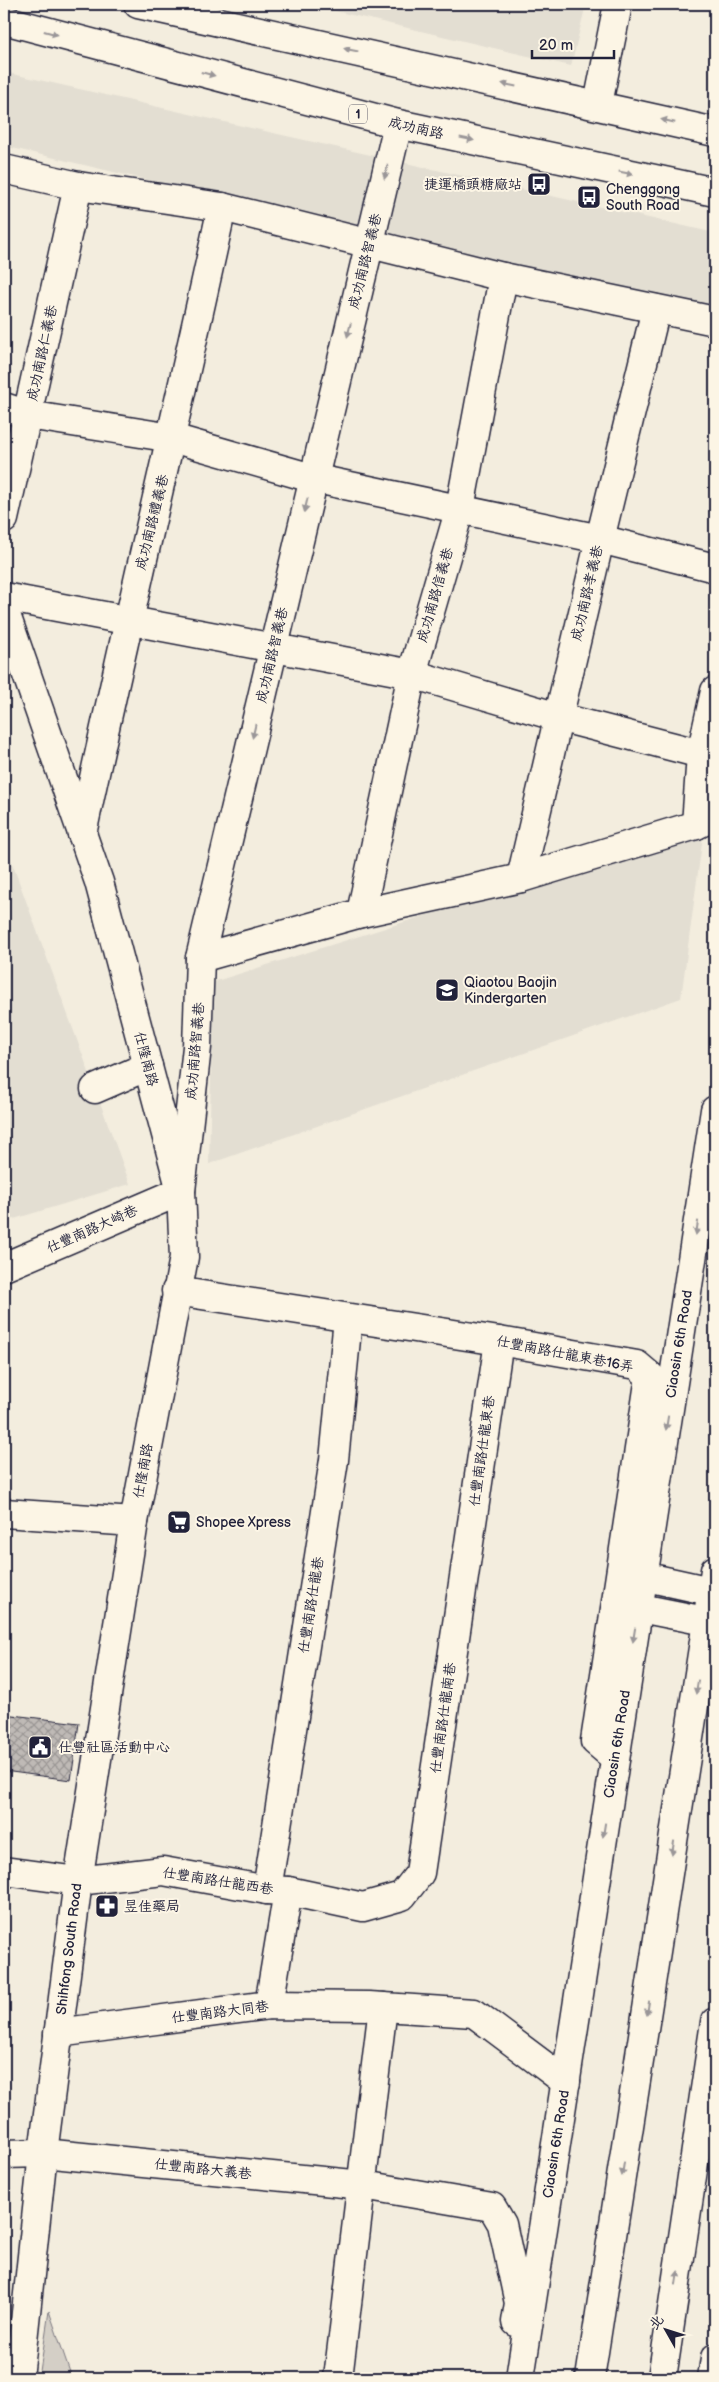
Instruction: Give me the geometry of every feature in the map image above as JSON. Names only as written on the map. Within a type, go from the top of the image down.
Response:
[{"type":"street","points":[[138,4],[192,10],[715,132]]},
{"type":"street","points":[[598,104],[618,4]]},
{"type":"street","name":"成功南路","points":[[4,20],[398,124],[715,192]]},
{"type":"street","name":"成功南路智義巷","points":[[180,1191],[197,1048],[200,958],[312,478],[398,124]]},
{"type":"street","points":[[4,169],[78,186],[222,207],[504,277],[715,321]]},
{"type":"street","name":"成功南路仁義巷","points":[[4,519],[16,411],[78,186]]},
{"type":"street","name":"成功南路禮義巷","points":[[82,836],[127,622],[172,438],[222,207]]},
{"type":"street","name":"成功南路信義巷","points":[[360,913],[412,674],[460,508],[504,277]]},
{"type":"street","name":"成功南路孝義巷","points":[[521,878],[656,309]]},
{"type":"street","points":[[16,411],[172,438],[312,478],[600,539],[715,568]]},
{"type":"street","points":[[4,597],[127,622],[274,647],[412,674],[558,716],[702,754]]},
{"type":"street","name":"仕隆南路","points":[[4,609],[99,882],[180,1191],[184,1258],[176,1291],[134,1522]]},
{"type":"street","points":[[200,958],[360,913],[521,878],[706,820],[702,754],[715,691]]},
{"type":"street","points":[[94,1089],[148,1066]]},
{"type":"street","name":"Ciaosin 6th Road","points":[[520,2378],[615,1758],[595,1741],[627,1605],[715,1110]]},
{"type":"street","name":"仕豐南路大崎巷","points":[[4,1267],[180,1191]]},
{"type":"street","name":"仕豐南路仕龍東巷16弄","points":[[176,1291],[499,1341],[637,1365],[650,1376],[632,1574]]},
{"type":"street","name":"仕豐南路仕龍巷","points":[[269,2005],[278,1891],[334,1460],[348,1318]]},
{"type":"street","name":"仕豐南路仕龍東巷","points":[[466,1562],[499,1341]]},
{"type":"street","points":[[4,1513],[134,1522]]},
{"type":"street","name":"Shihfong South Road","points":[[19,2378],[43,2153],[78,1881],[134,1522]]},
{"type":"street","name":"仕豐南路仕龍南巷","points":[[420,1873],[466,1562]]},
{"type":"street","points":[[590,2378],[712,1622],[714,1584],[632,1574]]},
{"type":"street","points":[[627,1605],[712,1622]]},
{"type":"street","name":"仕豐南路仕龍西巷","points":[[4,1871],[78,1881],[163,1871],[363,1907],[402,1896],[420,1873]]},
{"type":"street","name":"仕豐南路大同巷","points":[[58,2033],[269,2005],[383,2007],[474,2014],[566,2082]]},
{"type":"street","points":[[338,2378],[363,2185],[383,2007]]},
{"type":"street","points":[[662,2378],[715,2022]]},
{"type":"street","name":"仕豐南路大義巷","points":[[4,2154],[43,2153],[363,2185]]},
{"type":"street","points":[[363,2185],[492,2207],[502,2224],[519,2304],[507,2378]]},
{"type":"street","points":[[712,2378],[715,2358]]},
{"type":"shaded area","points":[[305,4],[586,4],[571,66]]},
{"type":"shaded area","points":[[4,72],[715,233],[715,315],[4,146]]},
{"type":"shaded area","name":"Qiaotou Baojin Kindergarten","points":[[704,828],[681,998],[209,1164],[213,982]]},
{"type":"shaded area","points":[[4,841],[130,1184],[4,1222]]},
{"type":"shaded area","points":[[49,2311],[72,2378],[39,2378]]},
{"type":"building","name":"仕豐社區活動中心","points":[[4,1714],[79,1723],[71,1780],[4,1771]]},
{"type":"place","name":"捷運橋頭糖廠站","points":[[539,184]]},
{"type":"place","name":"Chenggong South Road","points":[[589,197]]},
{"type":"place","name":"Qiaotou Baojin Kindergarten","points":[[447,990]]},
{"type":"place","name":"Shopee Xpress","points":[[179,1522]]},
{"type":"place","name":"仕豐社區活動中心","points":[[40,1747]]},
{"type":"place","name":"昱佳藥局","points":[[107,1906]]}]
